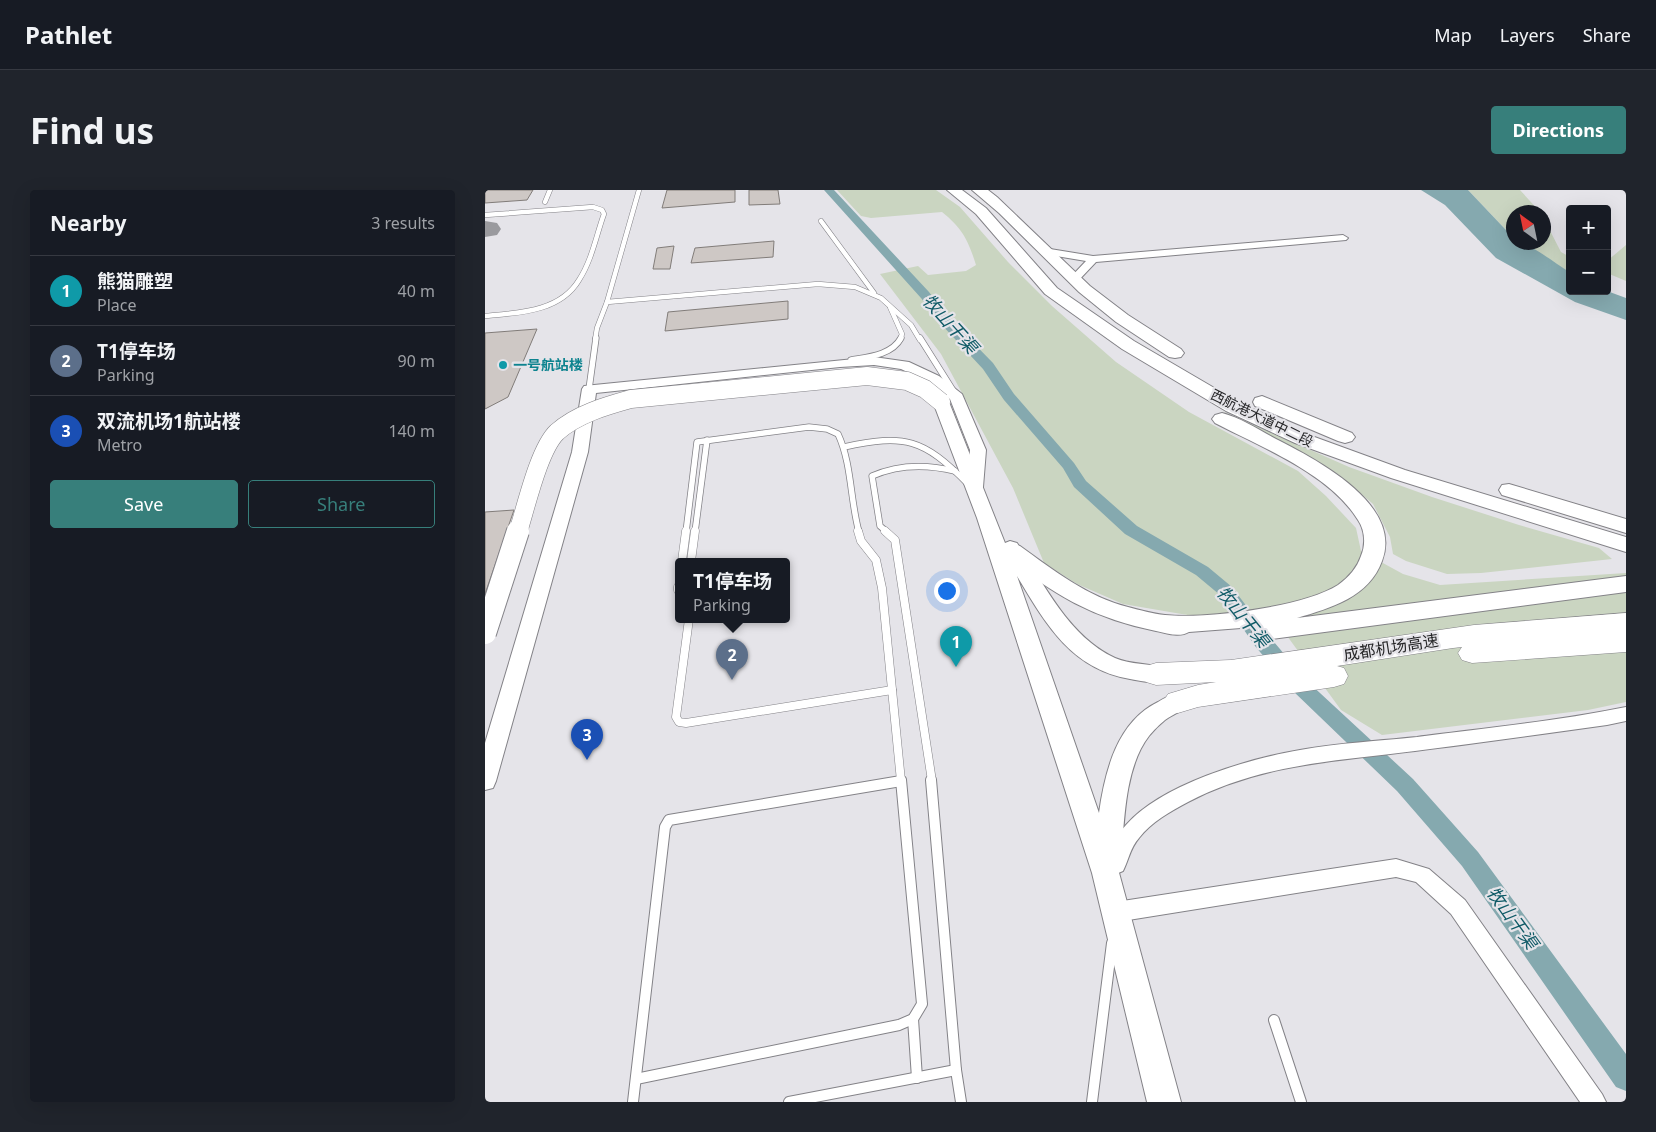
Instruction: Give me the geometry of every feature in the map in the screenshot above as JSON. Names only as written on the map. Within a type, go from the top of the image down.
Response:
[{"type":"highway","name":"成都机场高速","points":[[1156,674],[1182,674],[1281,664],[1453,638],[1549,627],[1626,623]]},
{"type":"highway","name":"成都机场高速","points":[[1178,702],[1198,696],[1272,686],[1462,654],[1626,642]]},
{"type":"main road","name":"西航港大道中二段","points":[[954,190],[981,211],[1051,290],[1128,345],[1233,407],[1302,439],[1398,474],[1626,545]]},
{"type":"main road","name":"西航港大道中二段","points":[[979,190],[996,201],[1073,280],[1149,338],[1223,381]]},
{"type":"main road","points":[[1051,290],[1075,317],[1116,352],[1213,414],[1308,465],[1349,494],[1369,518],[1376,539],[1374,558],[1367,572],[1359,581],[1338,595],[1319,603],[1277,614],[1222,622],[1165,624]]},
{"type":"main road","points":[[485,634],[546,446],[552,437],[563,427],[591,412],[631,399],[860,376],[886,377],[917,384],[949,399],[979,495],[1041,676],[1111,891],[1164,1102]]},
{"type":"main road","name":"西航港大道中二段","points":[[1239,390],[1323,429],[1405,459],[1626,526]]},
{"type":"main road","points":[[979,495],[1012,551],[1067,633],[1085,651],[1112,666],[1136,672],[1156,674]]},
{"type":"main road","points":[[1012,551],[1047,576],[1089,602],[1137,618],[1206,632],[1268,631],[1626,584]]},
{"type":"main road","points":[[1111,891],[1115,797],[1126,753],[1135,735],[1146,721],[1157,712],[1178,702]]},
{"type":"street","points":[[1044,251],[1093,259],[1343,238]]},
{"type":"street","points":[[1073,280],[1093,259]]},
{"type":"street","points":[[485,781],[580,452],[589,390],[839,363],[874,361],[904,365],[934,379],[949,399]]},
{"type":"street","points":[[1594,1102],[1458,907],[1422,875],[1396,868],[1111,891],[1121,847],[1134,830],[1171,801],[1235,774],[1284,760],[1626,714]]},
{"type":"street","points":[[1607,718],[1626,719]]},
{"type":"lane","points":[[545,202],[550,190]]},
{"type":"lane","points":[[589,390],[597,328],[607,302],[639,190]]},
{"type":"lane","points":[[485,215],[593,207],[602,210],[604,214],[581,278],[567,294],[550,304],[533,310],[485,316]]},
{"type":"lane","points":[[821,220],[874,293],[911,324],[927,347],[949,399]]},
{"type":"lane","points":[[607,302],[818,284],[843,285],[874,293]]},
{"type":"lane","points":[[839,363],[885,351],[898,343],[903,334],[889,305]]},
{"type":"lane","points":[[681,558],[697,442],[809,427],[827,428],[838,434],[844,446],[853,512],[861,541],[875,560],[882,588],[921,1004],[913,1019],[917,1078]]},
{"type":"lane","points":[[844,446],[899,439],[922,446],[955,471],[979,495]]},
{"type":"lane","points":[[691,558],[707,440]]},
{"type":"lane","points":[[955,471],[939,466],[893,467],[872,476],[880,526],[895,540],[931,774],[956,1070],[961,1102]]},
{"type":"lane","points":[[688,623],[676,716],[679,722],[686,723],[892,690]]},
{"type":"lane","points":[[633,1102],[665,827],[669,820],[901,780]]},
{"type":"lane","points":[[1092,1102],[1111,891]]},
{"type":"lane","points":[[636,1079],[899,1025],[913,1019]]},
{"type":"lane","points":[[1274,1020],[1301,1102]]},
{"type":"lane","points":[[789,1102],[956,1070]]},
{"type":"green space","points":[[837,190],[936,190],[960,207],[1008,262],[1052,306],[1116,362],[1189,412],[1298,471],[1326,496],[1356,528],[1361,551],[1403,574],[1440,585],[1626,573],[1626,702],[1588,710],[1382,735],[1341,710],[1269,611],[1199,617],[1123,604],[1077,584],[1044,563],[1013,488],[941,354],[880,274],[918,266],[928,275],[966,271],[976,265],[964,236],[942,212],[871,218],[861,216]]},
{"type":"green space","points":[[1468,190],[1520,190],[1534,205],[1506,205],[1505,229]]},
{"type":"green space","points":[[1551,233],[1561,252],[1566,255],[1566,270],[1534,250],[1551,250]]},
{"type":"green space","points":[[1626,245],[1626,281],[1611,275],[1611,258]]},
{"type":"green space","points":[[1220,410],[1349,467],[1432,497],[1599,548],[1612,559],[1481,573],[1447,574],[1406,561],[1393,554],[1390,537],[1373,504],[1339,475]]},
{"type":"water","points":[[1421,190],[1468,190],[1506,230],[1506,250],[1536,250],[1566,269],[1566,295],[1611,295],[1611,292],[1626,298],[1626,320],[1575,302],[1496,258],[1445,205]]},
{"type":"building","points":[[485,190],[533,190],[527,200],[485,203]]},
{"type":"building","points":[[667,190],[735,190],[735,202],[662,208]]},
{"type":"building","points":[[749,190],[778,190],[780,204],[749,205]]},
{"type":"building","points":[[774,241],[773,257],[691,263],[695,248]]},
{"type":"building","points":[[674,246],[670,269],[653,269],[657,248]]},
{"type":"building","points":[[788,301],[788,319],[665,331],[668,312]]},
{"type":"building","name":"一号航站楼","points":[[537,329],[508,397],[485,409],[485,333]]},
{"type":"building","points":[[514,510],[485,594],[485,512]]},
{"type":"waterway","name":"牧山干渠","points":[[829,190],[925,295],[945,321],[988,366],[1009,397],[1069,466],[1080,484],[1131,530],[1202,571],[1226,591],[1262,641],[1300,686],[1405,785],[1470,859],[1626,1077]]},
{"type":"place","name":"一号航站楼","points":[[503,365]]},
{"type":"place","name":"熊猫雕塑","points":[[956,667]]},
{"type":"place","name":"T1停车场","points":[[732,680]]},
{"type":"place","name":"双流机场1航站楼","points":[[587,760]]}]
